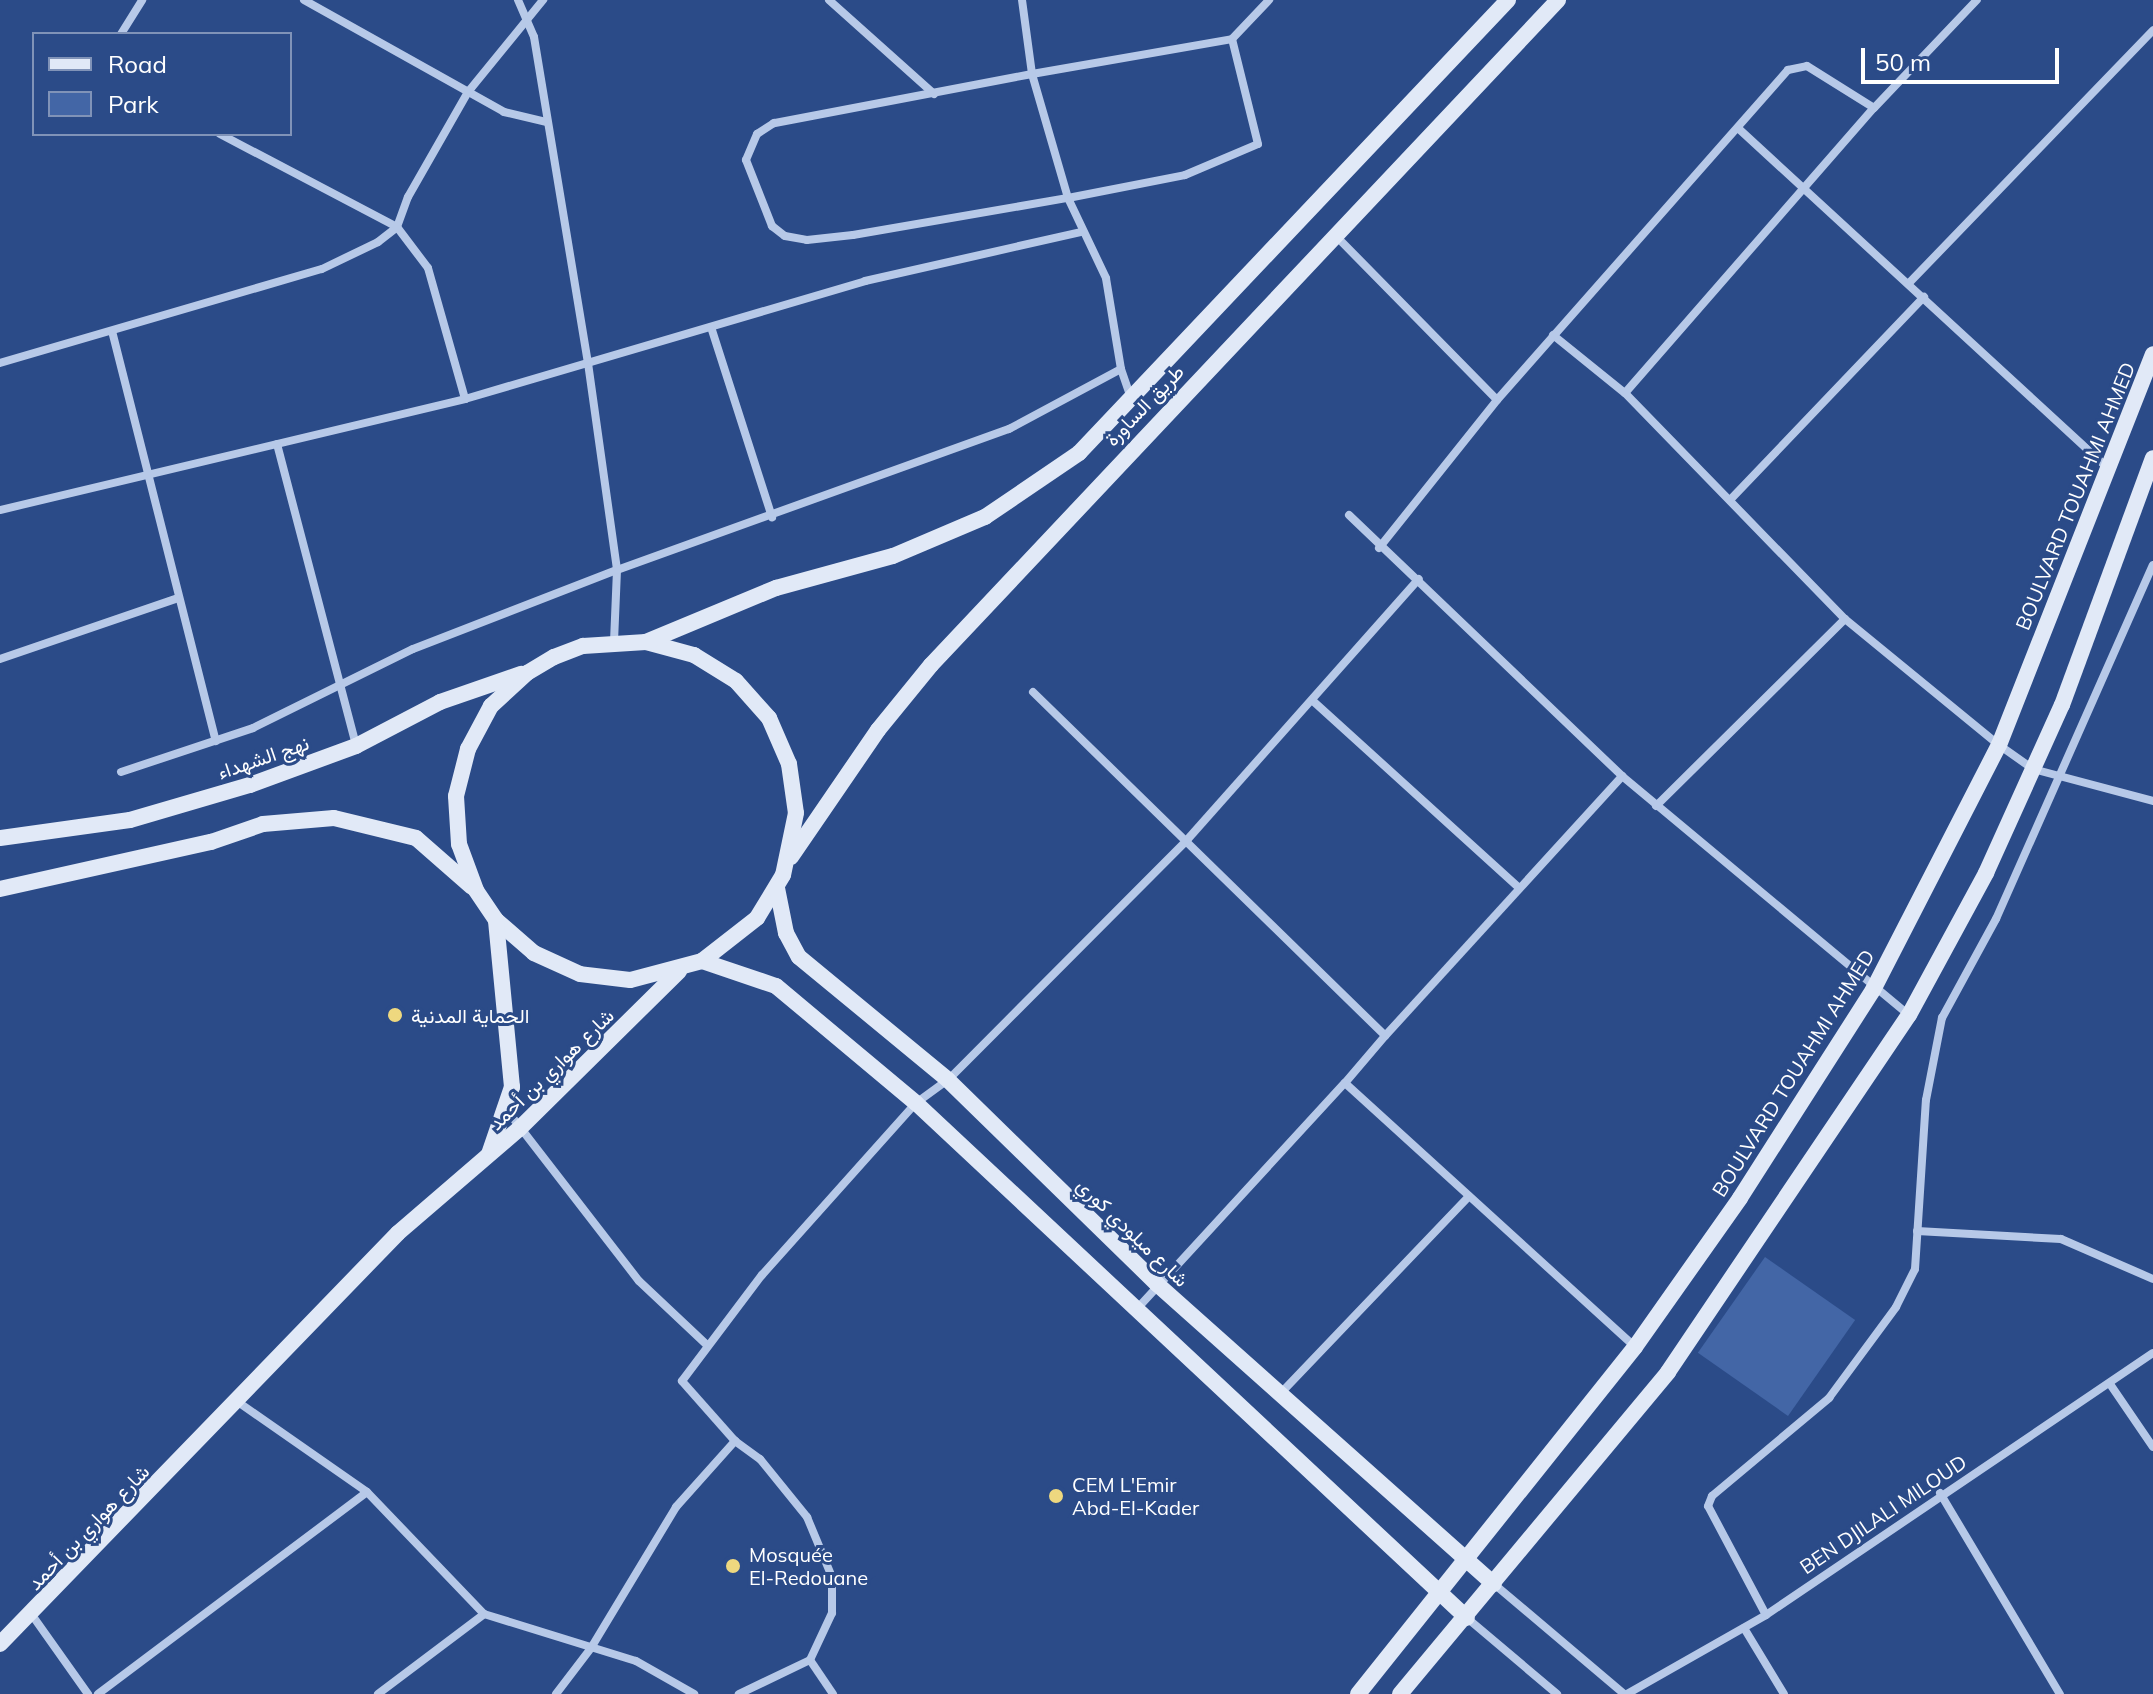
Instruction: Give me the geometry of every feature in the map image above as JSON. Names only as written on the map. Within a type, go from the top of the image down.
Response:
[{"type":"main road","name":"طريق الساورة","points":[[646,642],[776,588],[893,556],[985,517],[1079,453],[1133,401],[1508,0]]},
{"type":"main road","name":"طريق الساورة","points":[[788,862],[878,730],[931,665],[1334,234],[1558,0]]},
{"type":"main road","name":"BOULVARD TOUAHMI AHMED","points":[[1358,1694],[1635,1347],[1740,1198],[1873,990],[1999,745],[2153,354]]},
{"type":"main road","points":[[1400,1694],[1467,1618],[1668,1372],[1909,1015],[1986,873],[2033,769],[2153,458]]},
{"type":"main road","points":[[614,642],[646,642],[694,655],[736,681],[769,718],[789,764],[796,813],[788,862],[777,888],[749,927],[702,961],[679,971],[630,980],[580,974],[534,953],[496,920],[476,890],[459,844],[456,796],[468,749],[491,706],[527,673],[554,657],[614,642]]},
{"type":"main road","name":"نهج الشهداء","points":[[0,838],[130,820],[356,746],[440,702],[527,673]]},
{"type":"main road","points":[[0,889],[211,842],[263,824],[334,818],[416,838],[476,890]]},
{"type":"main road","name":"شارع ميلودي كوري","points":[[777,888],[786,933],[799,957],[948,1080],[1157,1284],[1494,1584]]},
{"type":"main road","name":"شارع هواري بن أحمد","points":[[487,1159],[506,1109],[512,1058],[496,920]]},
{"type":"main road","points":[[702,961],[776,986],[916,1103],[1135,1311],[1467,1618]]},
{"type":"main road","name":"شارع هواري بن أحمد","points":[[0,1644],[32,1615],[398,1233],[487,1159],[679,971]]},
{"type":"street","points":[[122,32],[142,0]]},
{"type":"street","points":[[304,0],[504,112],[546,122]]},
{"type":"street","points":[[518,0],[528,17],[588,363],[617,570],[614,642]]},
{"type":"street","points":[[0,363],[322,269],[397,227],[408,197],[468,92],[543,0]]},
{"type":"street","points":[[829,0],[934,94]]},
{"type":"street","points":[[1023,0],[1032,74],[1068,198],[1109,288],[1121,369],[1133,401]]},
{"type":"street","points":[[1232,39],[1258,130],[1254,150],[1185,175],[1068,198],[822,238],[785,236],[772,226],[746,160],[757,134],[774,123],[1232,39],[1269,0]]},
{"type":"street","points":[[1625,393],[1801,187],[1977,0]]},
{"type":"street","points":[[1910,282],[2153,30]]},
{"type":"street","points":[[1379,548],[1497,400],[1691,176],[1739,129],[1788,70],[1798,66],[1814,69],[1874,108]]},
{"type":"street","points":[[1739,129],[1910,282],[2106,467]]},
{"type":"street","points":[[224,136],[397,227],[428,268],[465,399]]},
{"type":"street","points":[[0,510],[465,399],[865,281],[1081,232]]},
{"type":"street","points":[[1334,234],[1497,400]]},
{"type":"street","points":[[1730,500],[1924,297]]},
{"type":"street","points":[[711,327],[772,517]]},
{"type":"street","points":[[112,331],[145,475],[216,741]]},
{"type":"street","points":[[1553,335],[1625,393],[1845,619],[1999,745],[2033,769],[2060,773],[2153,801]]},
{"type":"street","points":[[121,772],[216,741],[341,689],[413,649],[617,570],[772,517],[1009,429],[1121,369]]},
{"type":"street","points":[[277,444],[356,746]]},
{"type":"street","points":[[1349,515],[1379,548],[1419,579],[1622,776],[1873,990],[1909,1015]]},
{"type":"street","points":[[1766,1615],[1712,1521],[1712,1496],[1829,1398],[1854,1368],[1915,1269],[1926,1100],[1942,1018],[1996,919],[2153,565]]},
{"type":"street","points":[[739,1694],[810,1660],[832,1613],[826,1554],[788,1493],[760,1459],[735,1441],[682,1386],[683,1375],[762,1275],[916,1103],[948,1080],[1187,840],[1419,579]]},
{"type":"street","points":[[0,659],[178,598]]},
{"type":"street","points":[[1656,806],[1845,619]]},
{"type":"street","points":[[1033,692],[1385,1036]]},
{"type":"street","points":[[1313,701],[1519,888]]},
{"type":"street","points":[[1135,1311],[1622,776]]},
{"type":"street","points":[[1345,1083],[1635,1347]]},
{"type":"street","points":[[506,1109],[639,1281],[707,1345]]},
{"type":"street","points":[[1279,1395],[1469,1196]]},
{"type":"street","points":[[1917,1231],[2061,1239],[2153,1277]]},
{"type":"street","name":"BEN DJILALI MILOUD","points":[[1626,1694],[1766,1615],[1940,1493],[2153,1353]]},
{"type":"street","points":[[2110,1384],[2153,1447]]},
{"type":"street","points":[[238,1402],[367,1492],[484,1614],[636,1661],[694,1694]]},
{"type":"street","points":[[556,1694],[591,1648],[676,1507],[735,1441]]},
{"type":"street","points":[[98,1694],[367,1492]]},
{"type":"street","points":[[1940,1493],[2060,1694]]},
{"type":"street","points":[[1494,1584],[1626,1694]]},
{"type":"street","points":[[378,1694],[484,1614]]},
{"type":"street","points":[[32,1615],[88,1694]]},
{"type":"street","points":[[1467,1618],[1557,1694]]},
{"type":"street","points":[[1744,1628],[1784,1694]]},
{"type":"street","points":[[810,1660],[833,1694]]},
{"type":"green space","points":[[1765,1257],[1855,1320],[1788,1416],[1698,1353]]},
{"type":"place","name":"الحماية المدنية","points":[[395,1015]]},
{"type":"place","name":"CEM L'Emir Abd-El-Kader","points":[[1056,1496]]},
{"type":"place","name":"Mosquée El-Redouane","points":[[733,1566]]}]
